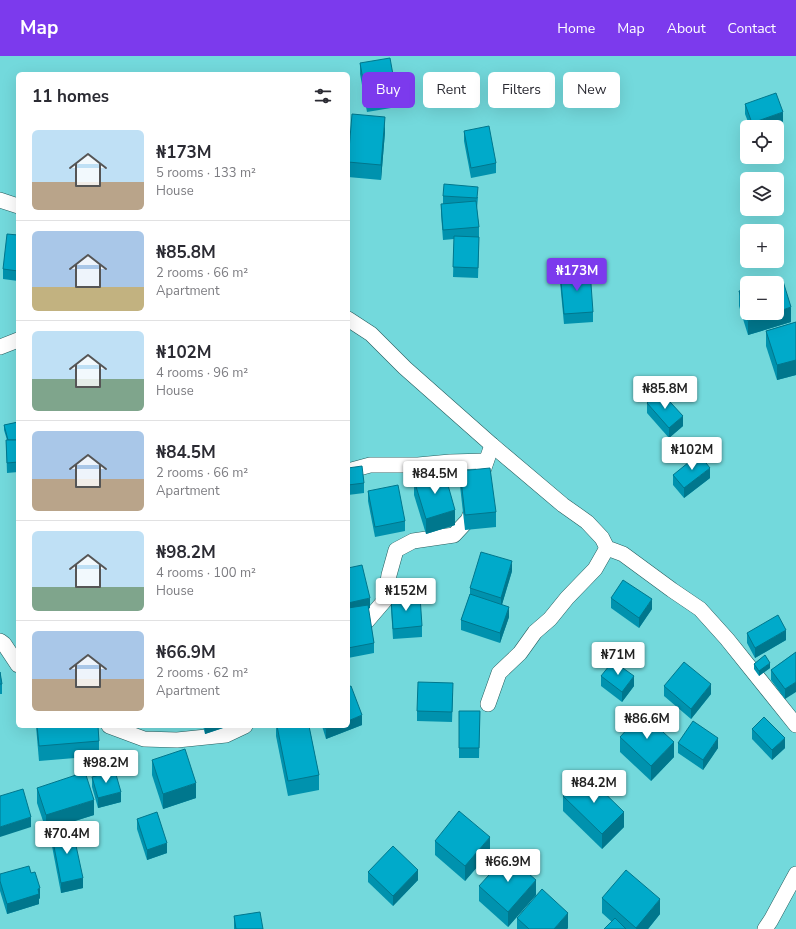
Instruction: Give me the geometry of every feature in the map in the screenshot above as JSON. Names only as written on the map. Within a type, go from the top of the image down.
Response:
[{"type":"street","points":[[0,200],[16,205]]},
{"type":"street","points":[[350,319],[371,334],[405,368],[492,445],[563,505],[586,522],[602,538],[608,548],[623,554],[700,609],[727,639],[796,725]]},
{"type":"street","points":[[0,347],[16,341]]},
{"type":"street","points":[[350,638],[385,600],[389,575],[396,550],[412,541],[454,535],[468,520],[475,503],[483,471],[492,445]]},
{"type":"street","points":[[350,470],[370,465],[418,465],[486,461]]},
{"type":"street","points":[[488,704],[499,673],[520,653],[535,632],[550,619],[567,598],[595,569],[608,548]]},
{"type":"street","points":[[0,641],[4,644],[16,662]]},
{"type":"street","points":[[114,728],[144,739],[177,740],[226,735],[241,728]]},
{"type":"street","points":[[765,929],[796,874]]},
{"type":"building","points":[[390,58],[393,72],[362,72],[362,74],[360,63]]},
{"type":"building","points":[[776,93],[783,112],[760,120],[751,120],[745,104]]},
{"type":"building","points":[[352,114],[385,117],[381,165],[350,162]]},
{"type":"building","points":[[489,126],[496,163],[471,168],[464,131]]},
{"type":"building","points":[[444,184],[478,187],[477,198],[443,196]]},
{"type":"building","points":[[476,201],[479,227],[443,230],[441,204]]},
{"type":"building","points":[[7,234],[16,235],[16,271],[3,269]]},
{"type":"building","points":[[454,236],[479,237],[478,268],[453,267]]},
{"type":"building","points":[[590,270],[593,312],[564,314],[560,272]]},
{"type":"building","points":[[784,284],[791,307],[784,310]]},
{"type":"building","points":[[796,322],[796,360],[777,365],[766,331]]},
{"type":"building","points":[[660,391],[683,416],[669,428],[647,403]]},
{"type":"building","points":[[16,422],[16,440],[8,440],[4,425]]},
{"type":"building","points":[[6,440],[16,440],[16,462],[7,463]]},
{"type":"building","points":[[699,454],[710,468],[684,488],[673,475]]},
{"type":"building","points":[[362,466],[364,483],[350,485],[350,468]]},
{"type":"building","points":[[490,468],[496,512],[465,515],[460,471]]},
{"type":"building","points":[[444,471],[455,510],[426,519],[414,480]]},
{"type":"building","points":[[398,485],[405,521],[375,527],[368,491]]},
{"type":"building","points":[[481,552],[512,561],[501,598],[470,588]]},
{"type":"building","points":[[362,565],[370,598],[350,603],[350,568]]},
{"type":"building","points":[[623,580],[652,599],[639,618],[611,598]]},
{"type":"building","points":[[470,594],[509,607],[500,633],[461,620]]},
{"type":"building","points":[[420,596],[422,626],[393,629],[391,598]]},
{"type":"building","points":[[368,605],[374,643],[350,648],[350,608]]},
{"type":"building","points":[[778,615],[786,630],[755,648],[747,633]]},
{"type":"building","points":[[796,652],[796,682],[785,689],[771,670]]},
{"type":"building","points":[[765,655],[770,663],[759,671],[754,664]]},
{"type":"building","points":[[613,661],[634,676],[622,692],[601,676]]},
{"type":"building","points":[[684,662],[711,684],[691,709],[664,686]]},
{"type":"building","points":[[0,672],[2,684],[0,684]]},
{"type":"building","points":[[418,682],[453,683],[452,712],[417,711]]},
{"type":"building","points":[[350,686],[362,715],[350,720]]},
{"type":"building","points":[[459,711],[480,711],[479,748],[459,748]]},
{"type":"building","points":[[642,713],[674,742],[651,766],[620,737]]},
{"type":"building","points":[[764,717],[785,738],[772,750],[752,729]]},
{"type":"building","points":[[693,721],[718,738],[703,760],[678,743]]},
{"type":"building","points":[[37,728],[98,728],[99,741],[39,746]]},
{"type":"building","points":[[277,728],[309,728],[319,775],[288,781]]},
{"type":"building","points":[[185,749],[196,783],[163,794],[152,760]]},
{"type":"building","points":[[115,771],[121,792],[98,798],[92,777]]},
{"type":"building","points":[[85,772],[94,800],[46,815],[37,788]]},
{"type":"building","points":[[585,774],[624,812],[602,834],[563,796]]},
{"type":"building","points":[[23,789],[31,817],[0,827],[0,796]]},
{"type":"building","points":[[459,811],[490,837],[465,866],[435,841]]},
{"type":"building","points":[[157,812],[167,843],[147,850],[137,819]]},
{"type":"building","points":[[72,827],[83,878],[61,883],[51,831]]},
{"type":"building","points":[[393,846],[418,870],[393,896],[368,872]]},
{"type":"building","points":[[507,855],[536,880],[508,912],[479,886]]},
{"type":"building","points":[[29,866],[31,873],[35,872],[40,888],[38,889],[39,894],[7,904],[0,881],[0,874]]},
{"type":"building","points":[[626,870],[660,899],[636,928],[602,898]]},
{"type":"building","points":[[542,889],[568,913],[554,929],[529,929],[517,918]]},
{"type":"building","points":[[260,912],[263,929],[236,929],[234,916]]},
{"type":"building","points":[[615,918],[626,929],[604,929]]}]
